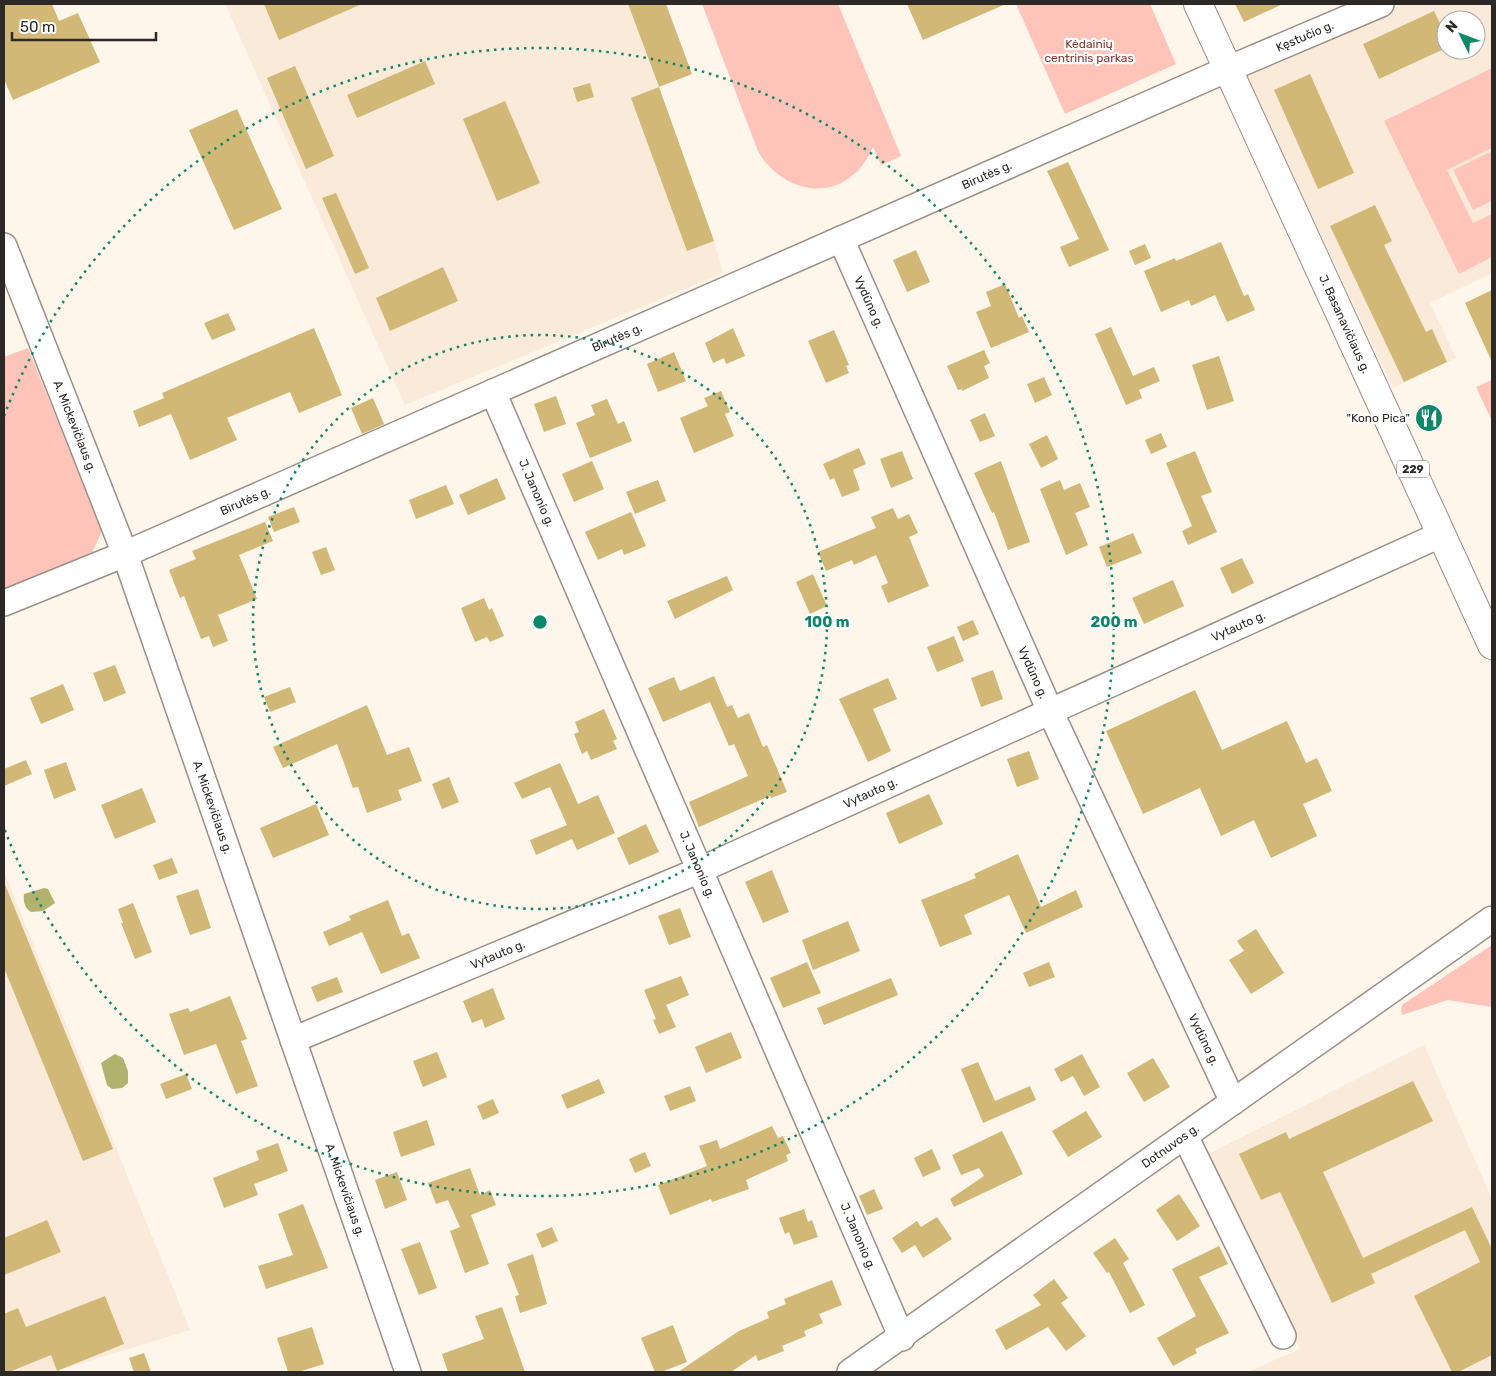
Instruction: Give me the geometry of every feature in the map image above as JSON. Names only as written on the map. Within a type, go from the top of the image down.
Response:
[{"type":"main road","name":"J. Basanavičiaus g.","points":[[1198,4],[1492,645]]},
{"type":"street","name":"Kęstučio g.","points":[[1228,69],[1381,4]]},
{"type":"street","name":"Birutės g.","points":[[4,602],[125,554],[1228,69]]},
{"type":"street","name":"Vydūno g.","points":[[841,239],[1050,711],[1233,1102]]},
{"type":"street","name":"A. Mickevičiaus g.","points":[[4,246],[125,554],[408,1372]]},
{"type":"street","name":"J. Janonio g.","points":[[493,392],[902,1338]]},
{"type":"street","name":"Vytauto g.","points":[[293,1040],[700,870],[1442,534]]},
{"type":"street","name":"Dotnuvos g.","points":[[850,1372],[902,1338],[1492,920]]},
{"type":"street","points":[[1185,1136],[1283,1336]]},
{"type":"shaded area","points":[[225,4],[628,4],[714,241],[723,273],[405,405]]},
{"type":"shaded area","points":[[1401,4],[1492,5],[1492,273],[1430,303],[1456,358],[1393,388],[1244,72]]},
{"type":"shaded area","points":[[4,872],[190,1330],[53,1372],[4,1372]]},
{"type":"shaded area","points":[[44,888],[48,889],[55,903],[43,911],[31,912],[25,904],[24,894]]},
{"type":"shaded area","points":[[1424,1045],[1492,1199],[1492,1372],[1247,1372],[1300,1349],[1207,1155]]},
{"type":"shaded area","points":[[115,1054],[123,1058],[128,1071],[128,1083],[122,1088],[112,1089],[107,1085],[101,1063]]},
{"type":"green space","points":[[702,4],[838,4],[901,156],[881,165],[873,147],[857,172],[840,183],[827,188],[800,186],[776,173],[758,151]]},
{"type":"green space","name":"Kėdainių centrinis parkas","points":[[1016,4],[1150,4],[1176,64],[1065,114]]},
{"type":"green space","points":[[1492,68],[1492,148],[1447,170],[1473,223],[1492,214],[1492,257],[1459,274],[1384,121]]},
{"type":"green space","points":[[1492,151],[1492,201],[1473,210],[1453,170]]},
{"type":"green space","points":[[28,348],[102,531],[92,553],[4,590],[4,357]]},
{"type":"green space","points":[[1492,380],[1492,421],[1476,387]]},
{"type":"green space","points":[[1492,945],[1492,1007],[1448,1000],[1402,1015],[1402,1005]]},
{"type":"building","points":[[4,4],[52,4],[59,21],[78,13],[100,62],[13,100],[4,79]]},
{"type":"building","points":[[264,4],[362,4],[279,40]]},
{"type":"building","points":[[628,4],[666,4],[692,74],[659,87]]},
{"type":"building","points":[[907,4],[1006,4],[923,40]]},
{"type":"building","points":[[1235,4],[1283,4],[1244,22]]},
{"type":"building","points":[[1434,11],[1436,15],[1436,53],[1379,79],[1363,44]]},
{"type":"building","points":[[425,61],[435,84],[357,118],[347,95]]},
{"type":"building","points":[[295,66],[334,156],[306,169],[267,78]]},
{"type":"building","points":[[1310,74],[1354,173],[1318,189],[1274,90]]},
{"type":"building","points":[[590,83],[594,97],[577,102],[573,88]]},
{"type":"building","points":[[659,87],[714,241],[687,251],[631,98]]},
{"type":"building","points":[[505,101],[540,183],[497,201],[463,119]]},
{"type":"building","points":[[237,109],[282,209],[234,230],[189,130]]},
{"type":"building","points":[[1068,162],[1109,250],[1069,267],[1060,247],[1079,239],[1047,171]]},
{"type":"building","points":[[336,193],[369,268],[355,274],[322,198]]},
{"type":"building","points":[[1375,205],[1392,241],[1384,245],[1426,332],[1432,329],[1447,362],[1404,382],[1330,226]]},
{"type":"building","points":[[1221,242],[1244,296],[1248,294],[1255,310],[1227,322],[1215,295],[1191,306],[1189,300],[1161,312],[1144,271],[1175,258],[1176,261]]},
{"type":"building","points":[[1145,244],[1151,258],[1135,265],[1129,251]]},
{"type":"building","points":[[916,250],[930,282],[907,292],[893,260]]},
{"type":"building","points":[[443,267],[458,301],[390,331],[376,298]]},
{"type":"building","points":[[1005,284],[1019,318],[1022,316],[1029,332],[991,348],[976,312],[991,306],[986,292]]},
{"type":"building","points":[[1492,290],[1492,362],[1465,303]]},
{"type":"building","points":[[228,313],[236,330],[212,340],[204,323]]},
{"type":"building","points":[[1111,327],[1133,376],[1154,367],[1160,381],[1139,390],[1142,398],[1126,405],[1095,334]]},
{"type":"building","points":[[314,328],[342,395],[299,413],[290,392],[227,418],[237,440],[190,460],[171,414],[139,427],[133,411],[164,398],[162,393]]},
{"type":"building","points":[[733,328],[745,356],[726,364],[724,358],[713,363],[705,343]]},
{"type":"building","points":[[834,330],[849,365],[846,366],[849,373],[826,383],[808,341]]},
{"type":"building","points":[[984,350],[990,363],[984,366],[989,378],[962,391],[962,389],[958,390],[947,366]]},
{"type":"building","points":[[674,352],[686,381],[658,392],[647,364]]},
{"type":"building","points":[[1219,356],[1234,401],[1207,410],[1192,365]]},
{"type":"building","points":[[1044,377],[1052,395],[1035,403],[1027,384]]},
{"type":"building","points":[[721,391],[730,412],[725,414],[734,436],[694,453],[680,418],[708,406],[704,398]]},
{"type":"building","points":[[556,396],[566,424],[544,432],[534,404]]},
{"type":"building","points":[[373,398],[384,424],[362,434],[351,408]]},
{"type":"building","points":[[607,399],[618,424],[624,421],[632,441],[590,458],[576,423],[595,415],[591,405]]},
{"type":"building","points":[[985,413],[995,436],[980,442],[970,420]]},
{"type":"building","points":[[1161,433],[1167,447],[1151,454],[1145,440]]},
{"type":"building","points":[[1047,435],[1058,459],[1041,468],[1029,444]]},
{"type":"building","points":[[859,448],[866,464],[853,470],[860,490],[842,497],[834,478],[830,480],[823,464]]},
{"type":"building","points":[[902,451],[913,479],[891,488],[880,459]]},
{"type":"building","points":[[1195,451],[1212,492],[1201,496],[1217,532],[1188,545],[1182,531],[1192,526],[1166,463]]},
{"type":"building","points":[[592,461],[604,489],[574,502],[562,474]]},
{"type":"building","points":[[1001,461],[1030,542],[1008,550],[994,512],[992,513],[974,473]]},
{"type":"building","points":[[497,478],[506,499],[468,515],[459,495]]},
{"type":"building","points":[[658,480],[666,501],[635,514],[626,492]]},
{"type":"building","points":[[1060,480],[1064,490],[1080,483],[1090,507],[1075,513],[1088,545],[1066,555],[1040,489]]},
{"type":"building","points":[[446,485],[454,504],[416,519],[409,500]]},
{"type":"building","points":[[294,507],[300,522],[274,532],[268,517]]},
{"type":"building","points":[[893,508],[898,519],[909,514],[918,533],[909,537],[929,586],[888,603],[881,586],[888,583],[876,555],[854,565],[852,560],[826,571],[818,552],[876,528],[871,517]]},
{"type":"building","points":[[631,512],[646,546],[624,555],[622,549],[598,560],[585,532]]},
{"type":"building","points":[[265,522],[273,541],[239,555],[257,599],[218,615],[228,641],[213,647],[209,636],[201,639],[184,596],[180,598],[169,570],[196,559],[192,551]]},
{"type":"building","points":[[1133,533],[1142,553],[1107,567],[1099,547]]},
{"type":"building","points":[[326,547],[335,570],[321,575],[312,552]]},
{"type":"building","points":[[1242,558],[1254,583],[1232,594],[1220,568]]},
{"type":"building","points":[[813,574],[827,606],[810,614],[796,582]]},
{"type":"building","points":[[727,576],[733,590],[675,619],[667,601]]},
{"type":"building","points":[[1173,580],[1184,606],[1144,624],[1132,598]]},
{"type":"building","points":[[484,598],[489,610],[492,608],[504,636],[490,642],[487,637],[475,642],[461,608]]},
{"type":"building","points":[[973,620],[979,634],[963,641],[957,627]]},
{"type":"building","points":[[954,636],[964,661],[937,672],[927,647]]},
{"type":"building","points":[[115,665],[126,693],[104,702],[93,673]]},
{"type":"building","points":[[993,670],[1003,699],[981,707],[971,678]]},
{"type":"building","points":[[714,676],[727,707],[732,705],[738,718],[749,713],[763,747],[767,745],[787,792],[771,798],[770,796],[699,827],[689,802],[748,776],[734,744],[729,746],[710,702],[663,722],[648,688],[674,677],[680,691]]},
{"type":"building","points":[[888,678],[897,699],[873,709],[891,751],[868,762],[839,699]]},
{"type":"building","points":[[63,684],[74,710],[41,724],[30,698]]},
{"type":"building","points":[[290,687],[296,702],[270,712],[264,697]]},
{"type":"building","points":[[1195,690],[1222,750],[1287,721],[1306,763],[1317,758],[1332,791],[1303,804],[1317,836],[1271,858],[1254,820],[1221,836],[1200,788],[1143,814],[1106,731]]},
{"type":"building","points":[[367,705],[387,755],[409,747],[422,781],[398,790],[402,800],[367,813],[358,787],[353,788],[337,744],[283,768],[273,747]]},
{"type":"building","points":[[604,709],[617,739],[613,741],[617,749],[591,760],[587,751],[582,754],[574,734],[579,732],[575,722]]},
{"type":"building","points":[[1029,751],[1039,779],[1017,787],[1007,759]]},
{"type":"building","points":[[26,760],[32,774],[4,786],[4,769]]},
{"type":"building","points":[[66,762],[76,790],[54,799],[44,770]]},
{"type":"building","points":[[560,763],[578,804],[598,795],[615,833],[577,850],[572,839],[536,855],[530,840],[567,825],[550,787],[522,799],[514,783]]},
{"type":"building","points":[[449,777],[459,802],[442,809],[432,784]]},
{"type":"building","points":[[142,788],[156,822],[115,839],[101,805]]},
{"type":"building","points":[[929,794],[943,824],[899,844],[886,813]]},
{"type":"building","points":[[316,804],[329,835],[273,858],[260,828]]},
{"type":"building","points":[[646,824],[659,852],[629,865],[617,838]]},
{"type":"building","points":[[1018,854],[1041,907],[1076,890],[1083,907],[1026,933],[1009,895],[964,915],[972,934],[940,947],[921,900],[976,878],[974,874]]},
{"type":"building","points":[[172,858],[178,873],[159,880],[153,865]]},
{"type":"building","points":[[772,870],[789,912],[763,923],[745,882]]},
{"type":"building","points":[[4,882],[113,1149],[83,1161],[4,968]]},
{"type":"building","points":[[198,889],[211,928],[190,935],[176,896]]},
{"type":"building","points":[[388,900],[402,936],[409,933],[420,958],[381,974],[362,932],[329,946],[323,932],[351,920],[349,916]]},
{"type":"building","points":[[133,903],[152,952],[135,959],[121,923],[123,923],[118,909]]},
{"type":"building","points":[[680,908],[691,937],[669,945],[658,916]]},
{"type":"building","points":[[848,921],[860,951],[813,970],[802,940]]},
{"type":"building","points":[[1256,929],[1284,973],[1251,994],[1229,960],[1244,951],[1237,941]]},
{"type":"building","points":[[807,962],[821,993],[783,1008],[770,978]]},
{"type":"building","points":[[1049,962],[1055,977],[1029,987],[1023,973]]},
{"type":"building","points":[[681,976],[689,995],[666,1005],[676,1027],[659,1034],[653,1020],[656,1019],[644,990]]},
{"type":"building","points":[[337,977],[343,992],[317,1002],[311,987]]},
{"type":"building","points":[[891,978],[898,995],[824,1025],[817,1008]]},
{"type":"building","points":[[493,988],[505,1019],[485,1028],[482,1019],[472,1023],[463,1001]]},
{"type":"building","points":[[230,996],[247,1039],[241,1041],[258,1086],[236,1094],[216,1044],[184,1055],[169,1014],[188,1008],[190,1012]]},
{"type":"building","points":[[731,1032],[742,1058],[706,1073],[695,1047]]},
{"type":"building","points":[[437,1052],[447,1077],[423,1087],[413,1061]]},
{"type":"building","points":[[1082,1054],[1100,1087],[1084,1096],[1073,1076],[1061,1082],[1054,1069]]},
{"type":"building","points":[[1153,1058],[1170,1087],[1144,1102],[1127,1073]]},
{"type":"building","points":[[978,1062],[995,1101],[1030,1086],[1036,1100],[983,1123],[961,1069]]},
{"type":"building","points":[[186,1074],[192,1089],[166,1099],[160,1084]]},
{"type":"building","points":[[599,1079],[605,1093],[567,1109],[561,1095]]},
{"type":"building","points":[[1413,1081],[1433,1121],[1323,1172],[1363,1258],[1472,1207],[1492,1249],[1492,1355],[1458,1372],[1452,1372],[1414,1296],[1480,1262],[1465,1230],[1371,1274],[1375,1283],[1332,1303],[1280,1192],[1261,1200],[1239,1154],[1286,1132],[1289,1139]]},
{"type":"building","points":[[690,1086],[696,1101],[670,1111],[664,1096]]},
{"type":"building","points":[[493,1099],[499,1113],[483,1120],[477,1106]]},
{"type":"building","points":[[1086,1111],[1102,1137],[1068,1157],[1052,1131]]},
{"type":"building","points":[[427,1120],[435,1145],[401,1157],[393,1132]]},
{"type":"building","points":[[772,1126],[778,1138],[783,1136],[791,1153],[786,1155],[788,1161],[746,1180],[749,1189],[712,1202],[711,1199],[670,1215],[658,1185],[707,1166],[699,1146],[717,1140],[720,1149]]},
{"type":"building","points":[[1002,1131],[1023,1174],[954,1207],[950,1199],[984,1176],[979,1168],[961,1175],[952,1155]]},
{"type":"building","points":[[278,1143],[288,1171],[254,1184],[258,1195],[224,1208],[213,1178],[259,1160],[256,1151]]},
{"type":"building","points":[[932,1149],[941,1169],[923,1177],[914,1158]]},
{"type":"building","points":[[645,1152],[651,1166],[635,1173],[629,1159]]},
{"type":"building","points":[[470,1168],[480,1195],[490,1190],[496,1205],[471,1215],[489,1264],[465,1273],[450,1231],[460,1227],[448,1200],[436,1204],[428,1183]]},
{"type":"building","points":[[397,1172],[407,1200],[385,1209],[375,1180]]},
{"type":"building","points":[[874,1189],[883,1209],[867,1215],[859,1196]]},
{"type":"building","points":[[1179,1194],[1200,1226],[1177,1241],[1156,1210]]},
{"type":"building","points":[[303,1204],[328,1268],[266,1289],[258,1266],[293,1255],[278,1214]]},
{"type":"building","points":[[804,1209],[808,1222],[812,1220],[818,1237],[794,1245],[789,1232],[785,1234],[779,1218]]},
{"type":"building","points":[[937,1217],[952,1239],[923,1258],[915,1245],[902,1253],[892,1238],[917,1221],[921,1227]]},
{"type":"building","points":[[47,1220],[61,1252],[4,1275],[4,1238]]},
{"type":"building","points":[[552,1227],[558,1241],[542,1248],[536,1234]]},
{"type":"building","points":[[1115,1238],[1129,1259],[1123,1263],[1145,1305],[1130,1313],[1109,1272],[1107,1273],[1093,1253]]},
{"type":"building","points":[[420,1242],[437,1288],[419,1295],[401,1249]]},
{"type":"building","points":[[1219,1246],[1228,1264],[1199,1277],[1229,1333],[1195,1349],[1197,1353],[1173,1366],[1157,1338],[1196,1316],[1172,1269]]},
{"type":"building","points":[[533,1254],[547,1304],[520,1313],[515,1296],[519,1295],[507,1264]]},
{"type":"building","points":[[1054,1279],[1068,1298],[1061,1303],[1086,1336],[1066,1351],[1048,1327],[1006,1350],[995,1330],[1041,1305],[1033,1295]]},
{"type":"building","points":[[832,1280],[842,1305],[819,1314],[823,1323],[804,1331],[806,1336],[782,1346],[784,1351],[758,1361],[756,1355],[731,1372],[678,1372],[739,1331],[769,1318],[767,1312],[786,1304],[784,1299]]},
{"type":"building","points":[[105,1296],[124,1344],[57,1371],[51,1355],[9,1372],[4,1372],[4,1314],[18,1308],[26,1327]]},
{"type":"building","points":[[502,1307],[525,1372],[448,1372],[442,1354],[484,1339],[475,1316]]},
{"type":"building","points":[[673,1325],[687,1362],[661,1372],[655,1372],[641,1338]]},
{"type":"building","points":[[312,1327],[324,1364],[298,1372],[288,1372],[277,1338]]},
{"type":"building","points":[[144,1353],[151,1372],[134,1372],[129,1358]]},
{"type":"place","name":"\"Kono Pica\"","points":[[1429,418]]}]
